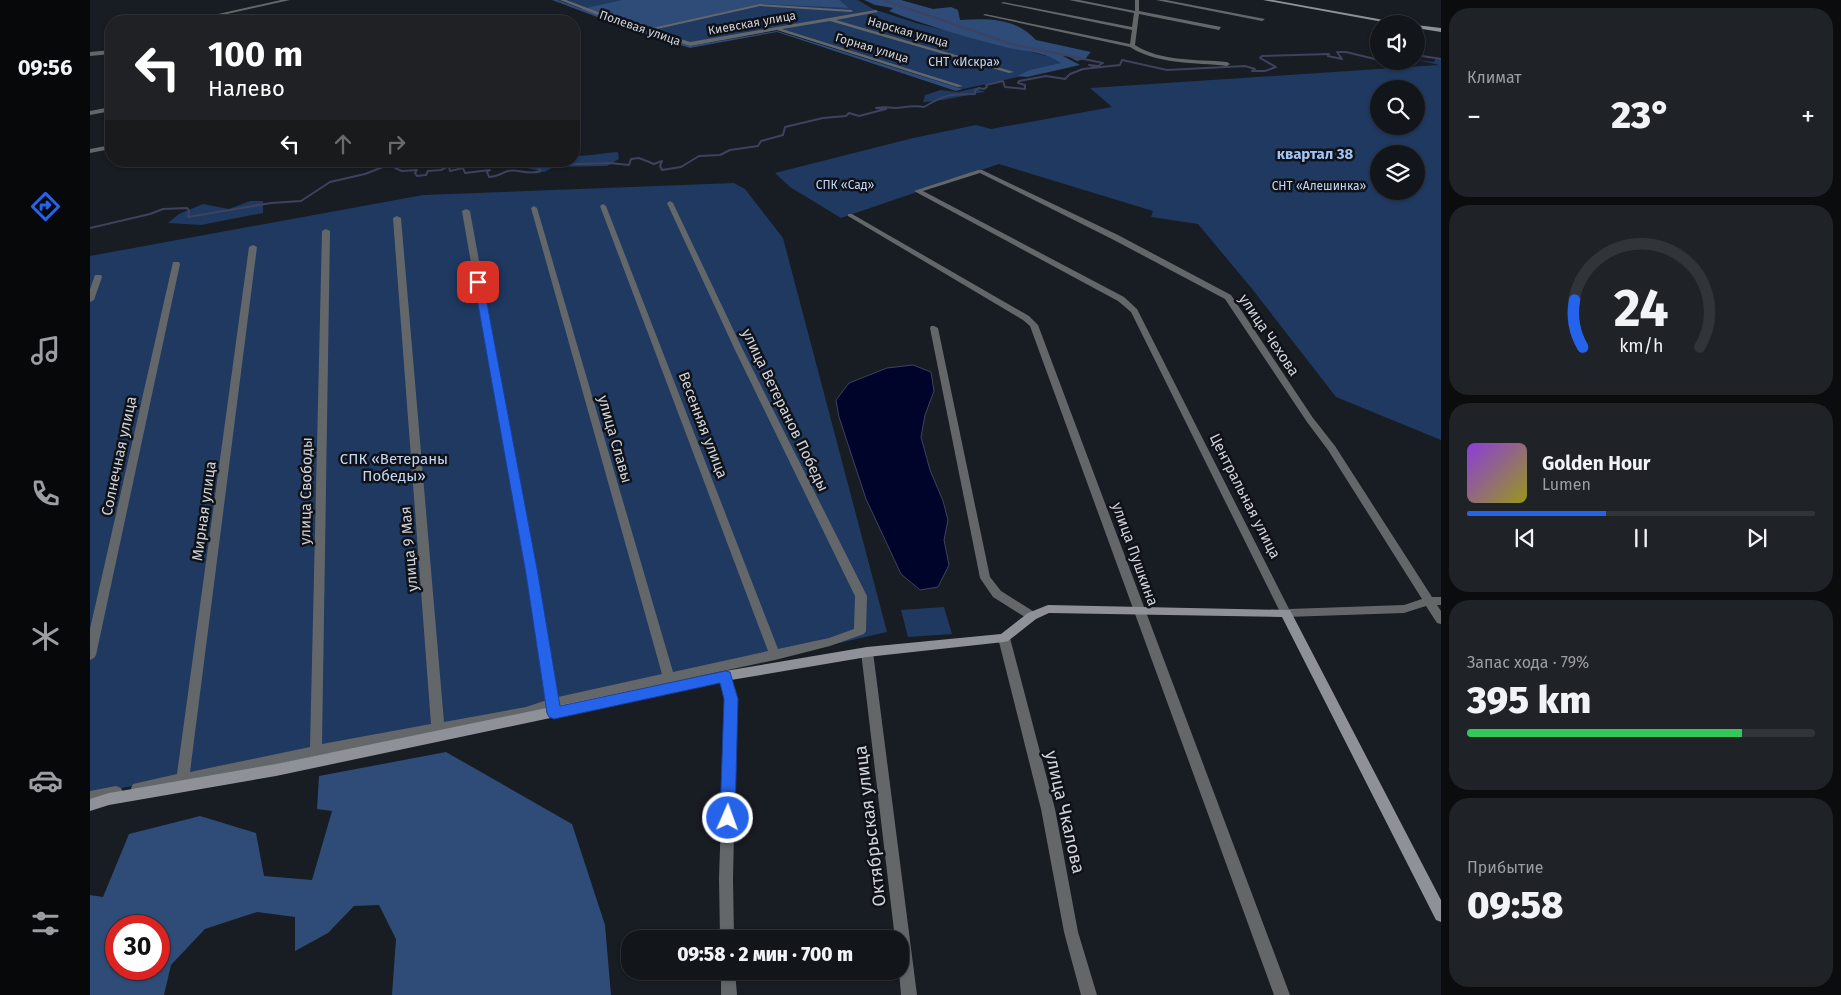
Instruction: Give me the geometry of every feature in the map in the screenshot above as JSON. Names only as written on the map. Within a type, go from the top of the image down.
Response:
[{"type":"street","points":[[218,15],[288,0]]},
{"type":"street","name":"Полевая улица","points":[[562,0],[640,30],[647,30],[690,44]]},
{"type":"street","points":[[1071,0],[1219,28]]},
{"type":"street","points":[[1132,46],[1137,13],[1136,0]]},
{"type":"street","points":[[1158,0],[1262,19]]},
{"type":"street","points":[[1266,0],[1370,18]]},
{"type":"street","points":[[1003,3],[1134,29]]},
{"type":"street","points":[[647,30],[760,5],[862,12]]},
{"type":"street","name":"Киевская улица","points":[[690,44],[876,11]]},
{"type":"street","points":[[985,16],[1132,46],[1137,51],[1150,54],[1227,64]]},
{"type":"street","name":"Нарская улица","points":[[828,19],[1011,72]]},
{"type":"street","points":[[1425,27],[1441,30]]},
{"type":"street","name":"Горная улица","points":[[778,29],[960,86]]},
{"type":"street","points":[[90,54],[105,53]]},
{"type":"street","points":[[90,113],[105,110]]},
{"type":"street","points":[[90,151],[105,148]]},
{"type":"street","name":"улица Чехова","points":[[918,192],[980,171],[1116,237],[1228,297],[1435,601],[1441,620]]},
{"type":"street","name":"Центральная улица","points":[[918,192],[1121,299],[1134,310],[1286,613],[1441,915]]},
{"type":"street","name":"улица Ветеранов Победы","points":[[670,203],[739,350],[861,596],[860,631],[830,642],[775,655]]},
{"type":"street","name":"Весенняя улица","points":[[603,206],[775,655]]},
{"type":"street","name":"улица Славы","points":[[534,208],[669,678]]},
{"type":"street","points":[[466,211],[497,390],[532,574],[553,708]]},
{"type":"street","name":"улица Пушкина","points":[[850,215],[1026,318],[1034,325],[1282,995]]},
{"type":"street","name":"улица 9 Мая","points":[[397,218],[438,729]]},
{"type":"street","name":"улица Свободы","points":[[316,751],[326,231]]},
{"type":"street","name":"Мирная улица","points":[[183,779],[253,247]]},
{"type":"street","name":"Солнечная улица","points":[[90,655],[176,264]]},
{"type":"street","points":[[90,300],[98,277]]},
{"type":"street","points":[[934,328],[985,578],[997,594],[1032,616]]},
{"type":"street","points":[[90,798],[316,751],[725,676],[868,652],[1004,638],[1032,616],[1048,610],[1286,613],[1404,609],[1435,601]]},
{"type":"street","name":"улица Чкалова","points":[[1004,638],[1048,810],[1071,932],[1089,995]]},
{"type":"street","name":"Октябрьская улица","points":[[868,652],[909,995]]},
{"type":"street","points":[[90,805],[109,799],[276,770],[553,708],[669,678],[775,655]]},
{"type":"street","points":[[725,676],[731,699],[726,878],[728,930]]},
{"type":"street","points":[[728,980],[729,995]]},
{"type":"green space","name":"СНТ «Искра»","points":[[559,0],[858,0],[873,9],[916,23],[1078,64],[963,89],[777,30],[690,46]]},
{"type":"green space","points":[[1436,57],[1441,58],[1441,440],[1336,397],[1253,290],[1198,224],[1151,217],[1153,211],[999,164],[841,218],[790,187],[775,173],[913,138],[976,125],[991,129],[1112,107],[1090,88],[1370,70],[1425,70],[1425,66],[1439,65],[1425,61],[1434,62]]},
{"type":"green space","points":[[975,88],[985,92],[923,102],[925,95],[941,90],[958,92]]},
{"type":"green space","points":[[618,152],[619,159],[607,166],[580,167],[580,156]]},
{"type":"green space","points":[[527,167],[554,167],[544,172]]},
{"type":"green space","name":"СПК «Ветераны Победы»","points":[[734,183],[745,189],[783,238],[887,632],[592,700],[90,794],[90,256],[423,195]]},
{"type":"green space","points":[[250,201],[263,201],[263,213],[201,225],[168,223],[179,214],[203,204],[229,209]]},
{"type":"green space","points":[[944,607],[952,634],[908,637],[901,610]]},
{"type":"shaded area","points":[[552,0],[558,0],[582,9],[622,0],[839,0],[849,8],[761,4],[645,31],[690,46],[777,31],[963,89],[956,91],[777,32],[690,48],[637,32]]},
{"type":"shaded area","points":[[864,0],[901,0],[933,9],[951,7],[958,10],[960,20],[981,19],[1011,23],[1020,27],[1036,40],[1091,52],[1085,59],[1077,61],[1066,55],[1063,56],[1080,65],[1027,77],[1017,76],[1030,70],[1061,63],[1041,54],[1005,47],[932,26],[889,11],[893,8],[875,5]]},
{"type":"shaded area","points":[[913,365],[931,372],[934,391],[925,415],[921,437],[930,470],[943,501],[948,520],[944,540],[949,565],[938,587],[920,590],[901,574],[866,499],[839,417],[836,400],[849,383],[887,368]]},
{"type":"shaded area","points":[[446,752],[572,824],[605,925],[611,995],[392,995],[396,939],[379,905],[354,906],[328,933],[295,951],[295,917],[257,912],[205,929],[171,965],[170,969],[170,915],[105,915],[105,980],[168,980],[164,995],[90,995],[90,895],[103,897],[129,834],[200,816],[256,833],[264,876],[312,880],[332,811],[317,809],[319,776]]},
{"type":"waterway","points":[[884,0],[1011,44],[1103,63],[1098,66],[1089,65],[1093,66]]},
{"type":"waterway","points":[[580,164],[610,163],[629,165],[631,159],[639,158],[654,164],[662,161],[660,166],[662,170],[681,167],[699,156],[720,155],[730,150],[758,146],[761,141],[783,135],[785,127],[823,118],[846,116],[849,113],[859,116],[886,109],[876,108],[879,107],[924,107],[948,96],[975,94],[975,90],[979,88],[984,89],[987,87],[986,85],[1003,81],[1005,87],[1025,89],[1025,85],[1018,83],[1019,81],[1046,76],[1065,79],[1070,74],[1083,69],[1120,65],[1122,60],[1167,70],[1245,66],[1255,69],[1252,71],[1265,71],[1276,67],[1260,58],[1262,56],[1329,54],[1328,56],[1342,59],[1337,52],[1346,52],[1370,58]]},
{"type":"waterway","points":[[1425,56],[1441,59]]},
{"type":"waterway","points":[[90,228],[150,214],[163,209],[187,208],[189,211],[188,217],[271,203],[301,201],[330,182],[365,174],[383,167]]},
{"type":"waterway","points":[[396,167],[402,171],[417,170],[415,173],[417,176],[426,175],[428,171],[441,170],[447,167]]},
{"type":"waterway","points":[[449,167],[450,171],[463,168],[465,173],[490,170],[487,172],[489,177],[512,170],[541,171],[538,167]]},
{"type":"district","name":"квартал 38","points":[[1315,154]]},
{"type":"route","points":[[478,282],[532,574],[554,713],[725,676],[731,699],[728,818]]},
{"type":"park label","name":"СПК «Сад»","points":[[845,185]]},
{"type":"park label","name":"СНТ «Алешинка»","points":[[1319,186]]}]
